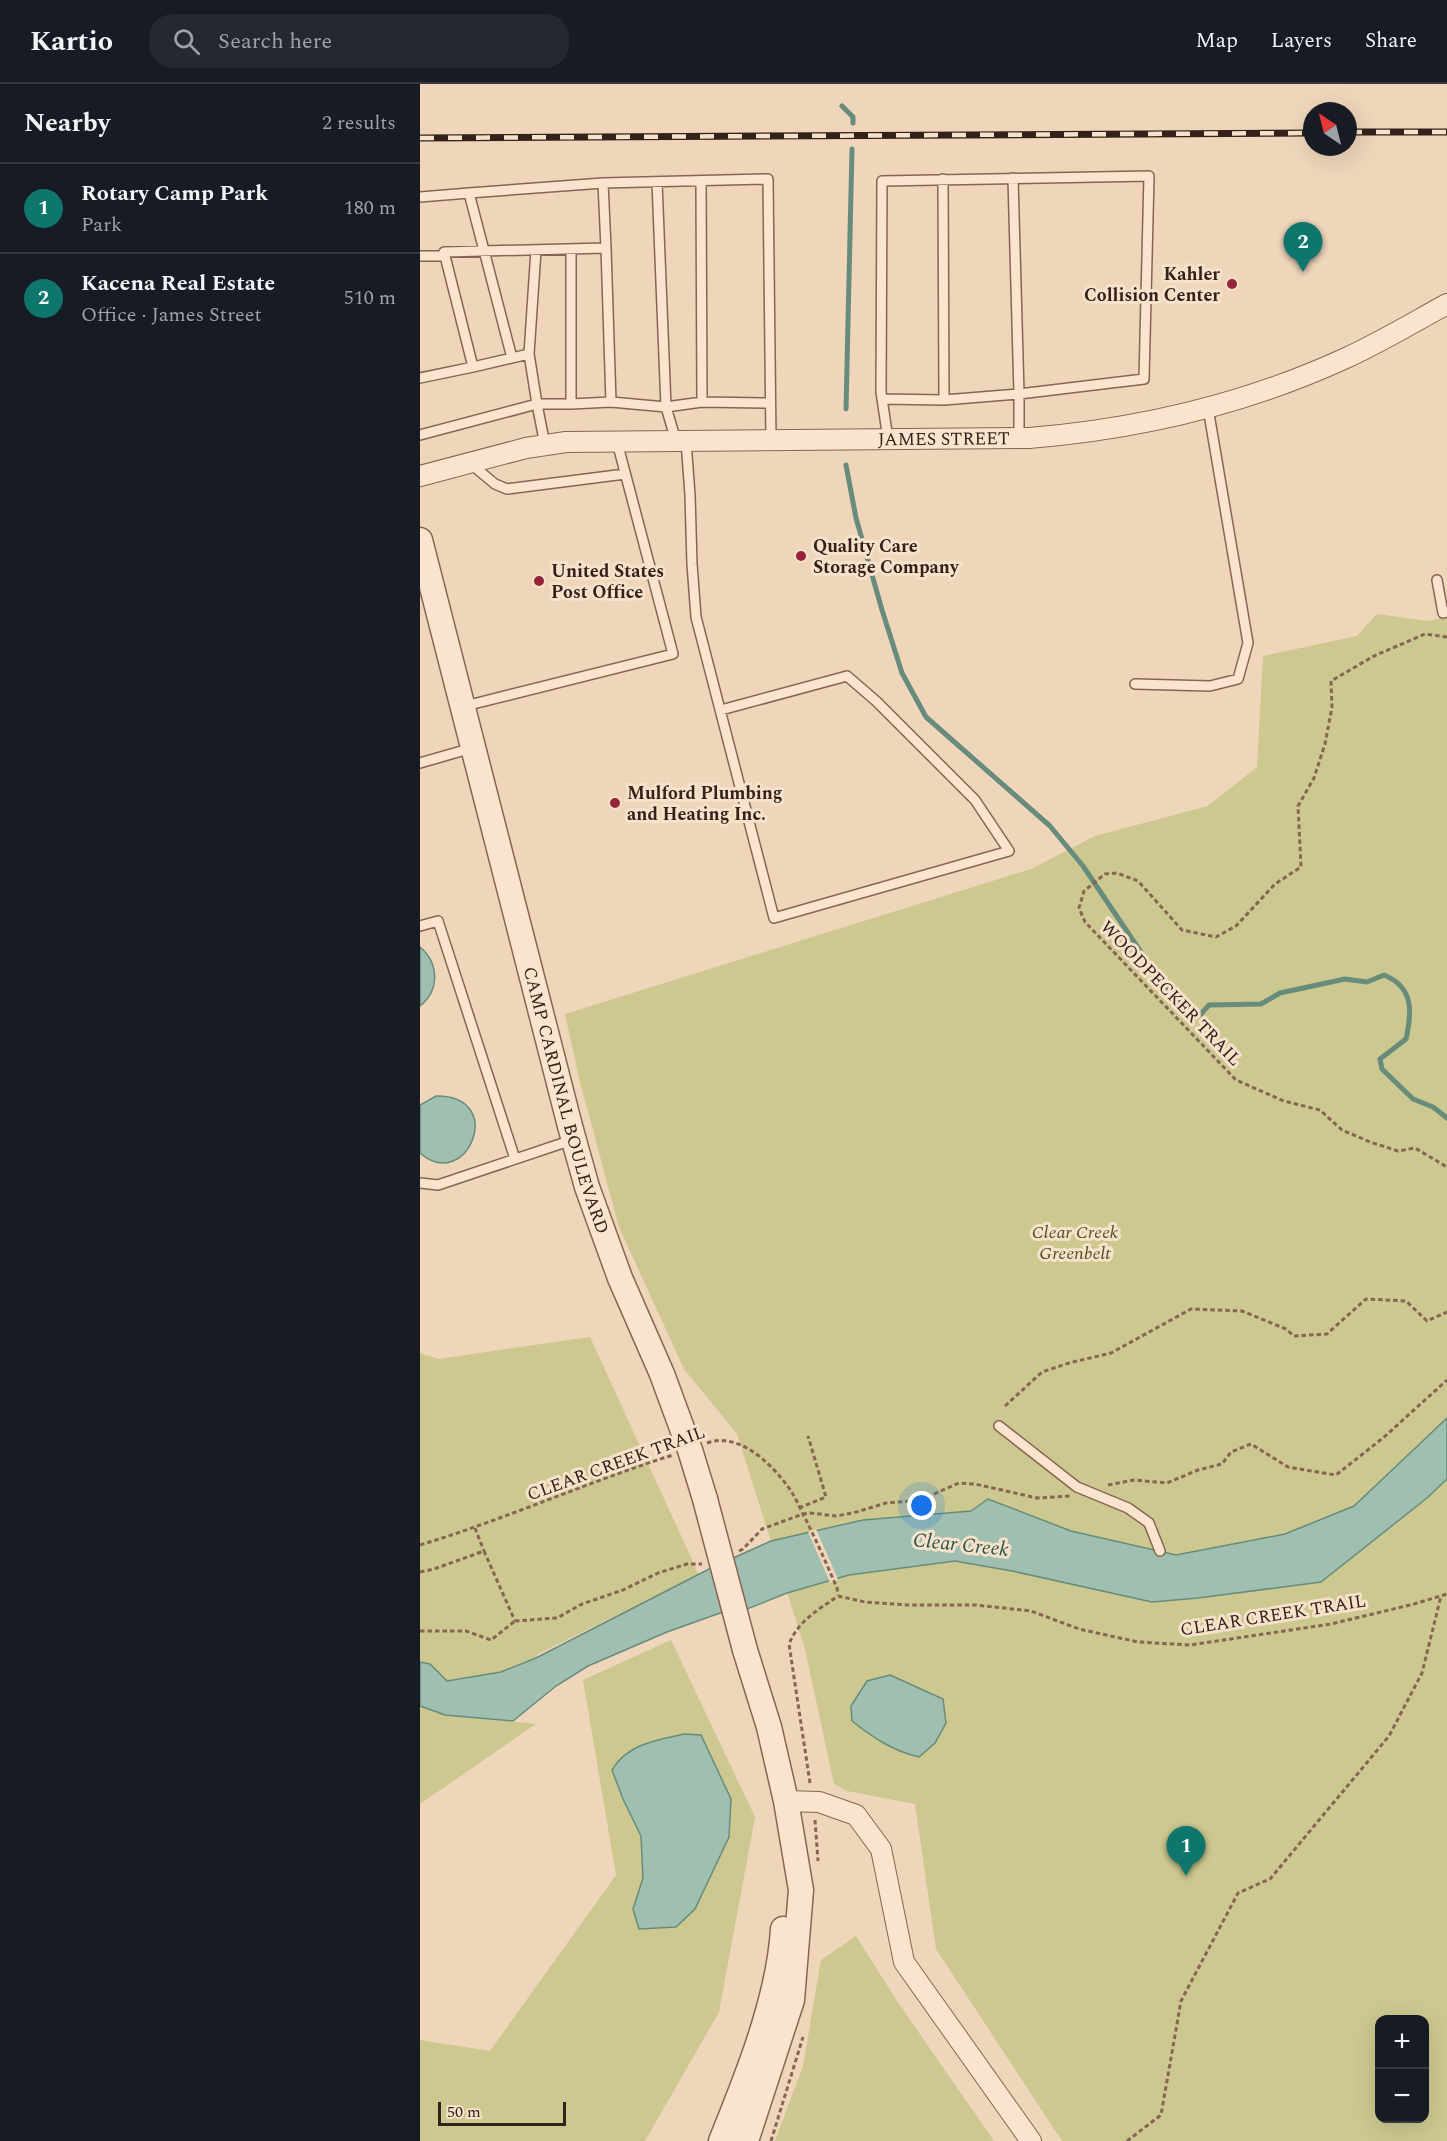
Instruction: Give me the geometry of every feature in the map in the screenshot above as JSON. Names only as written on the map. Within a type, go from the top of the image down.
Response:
[{"type":"street","name":"JAMES STREET","points":[[420,476],[525,448],[566,442],[1020,438],[1080,434],[1131,426],[1208,408],[1253,394],[1346,358],[1447,304]]},
{"type":"street","name":"CAMP CARDINAL BOULEVARD","points":[[420,540],[429,606],[462,706],[587,1187],[620,1278],[662,1374],[690,1450],[745,1650],[769,1726],[786,1801]]},
{"type":"street","points":[[721,2141],[766,2017],[782,1946],[786,1877],[786,1801]]},
{"type":"street","points":[[746,2141],[792,2000],[801,1890],[786,1801]]},
{"type":"street","points":[[786,1801],[819,1802],[856,1815],[881,1849],[904,1962],[1031,2141]]},
{"type":"lane","points":[[882,399],[944,400],[1019,394],[1144,379],[1149,176],[882,181],[882,399],[888,439]]},
{"type":"lane","points":[[1013,178],[1020,438]]},
{"type":"lane","points":[[420,197],[603,183],[768,179],[771,440]]},
{"type":"lane","points":[[943,180],[944,400]]},
{"type":"lane","points":[[701,181],[702,402]]},
{"type":"lane","points":[[657,182],[666,407],[681,441],[690,495],[696,616],[720,710],[774,918],[1009,851],[975,800],[876,701],[847,676],[720,710]]},
{"type":"lane","points":[[603,183],[611,402]]},
{"type":"lane","points":[[469,193],[513,358]]},
{"type":"lane","points":[[473,368],[444,252],[606,248]]},
{"type":"lane","points":[[571,249],[572,404]]},
{"type":"lane","points":[[536,250],[529,354],[545,445]]},
{"type":"lane","points":[[420,256],[445,256]]},
{"type":"lane","points":[[420,378],[529,354]]},
{"type":"lane","points":[[420,435],[537,404],[611,402],[666,407],[702,402],[770,403]]},
{"type":"lane","points":[[1135,684],[1210,686],[1238,679],[1248,643],[1208,408]]},
{"type":"lane","points":[[462,706],[673,654],[617,442]]},
{"type":"lane","points":[[469,463],[495,484],[507,489],[625,474]]},
{"type":"lane","points":[[1437,580],[1443,613],[1447,612]]},
{"type":"lane","points":[[420,764],[473,748]]},
{"type":"lane","points":[[420,926],[438,921],[515,1159]]},
{"type":"lane","points":[[420,1183],[438,1185],[574,1140]]},
{"type":"lane","points":[[999,1426],[1077,1487],[1128,1508],[1149,1523],[1160,1551]]},
{"type":"path","name":"WOODPECKER TRAIL","points":[[1447,637],[1425,634],[1374,657],[1331,681],[1332,707],[1325,744],[1314,778],[1298,806],[1301,867],[1275,884],[1236,926],[1216,937],[1182,930],[1138,881],[1117,873],[1105,874],[1084,891],[1079,908],[1085,922],[1236,1080],[1284,1101],[1320,1110],[1342,1130],[1370,1142],[1398,1151],[1415,1148],[1447,1167]]},
{"type":"path","points":[[1005,1406],[1042,1372],[1111,1353],[1191,1309],[1242,1311],[1286,1329],[1293,1336],[1327,1334],[1366,1299],[1406,1301],[1427,1321],[1447,1312]]},
{"type":"path","points":[[735,1552],[744,1549],[762,1529],[803,1514],[836,1516],[853,1513],[886,1503],[919,1499],[959,1483],[975,1484],[1037,1498],[1068,1497],[1077,1487],[1134,1480],[1167,1483],[1198,1470],[1222,1464],[1232,1452],[1251,1443],[1288,1467],[1336,1475],[1383,1438],[1447,1380]]},
{"type":"path","points":[[799,1508],[826,1497],[808,1436]]},
{"type":"path","name":"CLEAR CREEK TRAIL","points":[[420,1545],[475,1528],[639,1466],[713,1441],[730,1441],[751,1450],[772,1468],[791,1491],[812,1531],[837,1588],[838,1596],[865,1602],[976,1605],[1031,1611],[1079,1629],[1138,1642],[1190,1645],[1331,1624],[1447,1594]]},
{"type":"path","points":[[475,1528],[515,1621]]},
{"type":"path","points":[[420,1572],[484,1551]]},
{"type":"path","points":[[420,1631],[466,1631],[491,1640],[515,1621],[557,1618],[582,1604],[623,1590],[658,1573],[687,1564],[711,1564]]},
{"type":"path","points":[[798,1627],[801,1622],[838,1596]]},
{"type":"path","points":[[1127,2141],[1161,2115],[1181,2001],[1238,1893],[1270,1879],[1389,1736],[1422,1673],[1441,1596]]},
{"type":"green space","name":"Clear Creek Greenbelt","points":[[1377,614],[1427,621],[1447,617],[1447,2141],[1062,2141],[936,1949],[915,1804],[847,1791],[834,1784],[805,1649],[737,1434],[684,1369],[619,1227],[580,1082],[565,1014],[1031,869],[1095,836],[1208,806],[1257,767],[1263,656],[1357,636]]},
{"type":"green space","points":[[590,1337],[699,1575],[538,1654],[536,1658],[501,1672],[447,1681],[430,1664],[420,1662],[420,1353],[438,1359]]},
{"type":"green space","points":[[671,1640],[755,1817],[719,2012],[645,2141],[420,2141],[420,2040],[490,2051],[616,1875],[583,1680]],"holes":[[[612,1770],[695,1909],[676,1927],[639,1929],[633,1909],[643,1878],[641,1836]]]},
{"type":"green space","points":[[420,1706],[445,1715],[536,1724],[420,1804]]},
{"type":"green space","points":[[856,1936],[897,2001],[994,2141],[775,2141],[803,2066],[821,1960]]},
{"type":"water","points":[[420,947],[431,961],[435,977],[427,1000],[420,1006]]},
{"type":"water","points":[[436,1096],[458,1100],[470,1110],[475,1124],[473,1140],[465,1153],[452,1161],[437,1162],[420,1153],[420,1105]]},
{"type":"water","name":"Clear Creek","points":[[1447,1418],[1447,1479],[1427,1498],[1321,1582],[1152,1602],[1012,1571],[955,1561],[849,1575],[787,1593],[747,1609],[723,1612],[667,1632],[588,1666],[556,1686],[513,1721],[445,1715],[420,1706],[420,1662],[430,1664],[447,1681],[501,1672],[536,1658],[711,1568],[771,1541],[863,1520],[971,1511],[988,1499],[1071,1531],[1176,1555],[1285,1534],[1354,1506]]},
{"type":"water","points":[[890,1675],[943,1699],[946,1723],[935,1743],[919,1757],[883,1743],[852,1721],[851,1706],[867,1681]]},
{"type":"water","points":[[684,1734],[701,1735],[731,1799],[729,1837],[695,1909],[676,1927],[639,1929],[633,1909],[643,1878],[641,1836],[612,1770],[626,1754],[644,1744]]},
{"type":"pier","points":[[816,1529],[838,1580],[830,1583],[808,1532]]},
{"type":"waterway","points":[[842,106],[853,117],[853,123]]},
{"type":"waterway","points":[[846,409],[852,149]]},
{"type":"waterway","points":[[846,465],[856,518],[882,610],[902,673],[926,717],[1050,826],[1083,866],[1153,970],[1188,1013],[1201,1014],[1209,1005],[1261,1004],[1280,993],[1345,979],[1367,982],[1384,975],[1401,986],[1406,993],[1410,1010],[1406,1039],[1380,1059],[1382,1069],[1413,1099],[1433,1107],[1447,1118]]},
{"type":"railway","points":[[1357,132],[1447,132]]},
{"type":"railway","points":[[420,138],[1303,133]]},
{"type":"place","name":"Kacena Real Estate","points":[[1303,272]]},
{"type":"place","name":"Kahler Collision Center","points":[[1232,284]]},
{"type":"place","name":"Quality Care Storage Company","points":[[801,556]]},
{"type":"place","name":"United States Post Office","points":[[539,581]]},
{"type":"place","name":"Mulford Plumbing and Heating Inc.","points":[[615,803]]},
{"type":"place","name":"Rotary Camp Park","points":[[1186,1876]]}]
